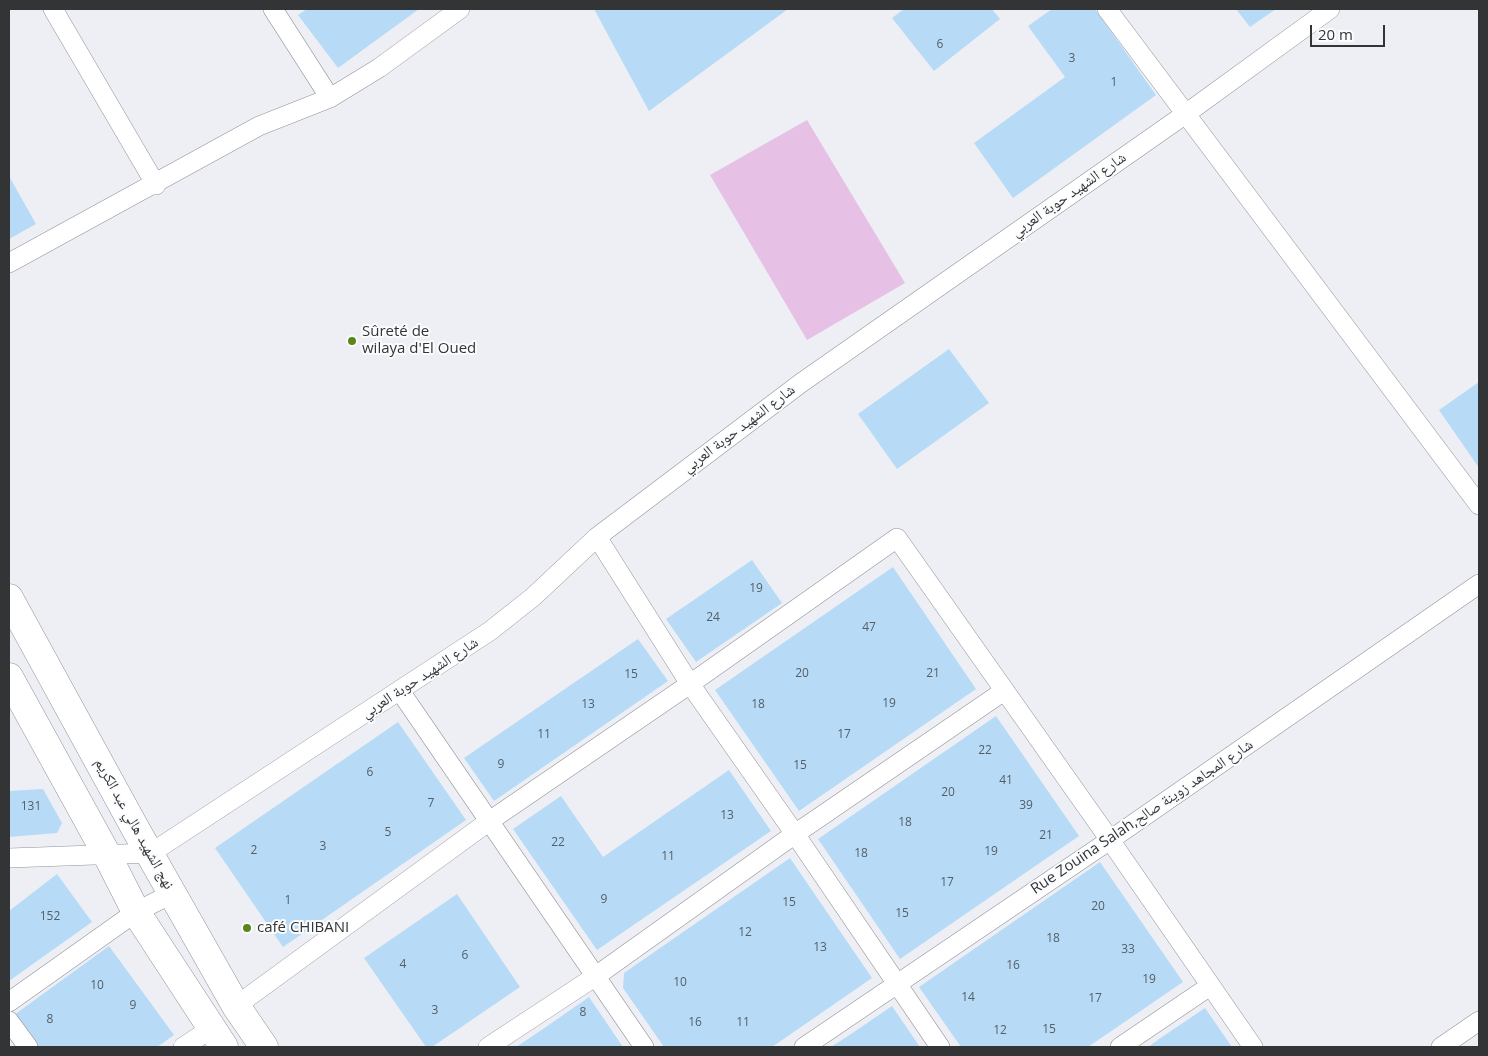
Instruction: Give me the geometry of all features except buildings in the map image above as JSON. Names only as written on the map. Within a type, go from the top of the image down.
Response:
[{"type":"main road","name":"نهج الشهيد هالي عبد الكريم","points":[[9,598],[236,1006],[264,1047]]},
{"type":"main road","points":[[9,677],[106,853],[136,912],[218,1038]]},
{"type":"street","points":[[53,9],[156,185]]},
{"type":"street","points":[[273,9],[330,98]]},
{"type":"street","points":[[9,263],[156,185],[259,126],[330,98],[379,68],[460,9]]},
{"type":"street","points":[[1107,9],[1187,113],[1479,505]]},
{"type":"street","name":"شارع الشهيد حوبة العربي","points":[[151,853],[490,631],[533,597],[597,536],[800,383],[1187,113],[1330,9]]},
{"type":"street","points":[[597,536],[690,684],[940,1047]]},
{"type":"street","points":[[236,1006],[488,822],[690,684],[896,538],[1110,840],[1253,1047]]},
{"type":"street","name":"Rue Zouina Salah,شارع المجاهد زوينة صالح","points":[[804,1047],[1110,840],[1479,584]]},
{"type":"street","points":[[400,691],[644,1047]]},
{"type":"street","points":[[488,1047],[596,976],[795,834],[1004,691]]},
{"type":"street","points":[[9,858],[106,853],[151,853]]},
{"type":"street","points":[[9,1002],[136,912],[173,894]]},
{"type":"street","points":[[1120,1047],[1210,986]]},
{"type":"street","points":[[9,1021],[28,1047]]},
{"type":"street","points":[[1441,1047],[1479,1021]]},
{"type":"street","points":[[183,1047],[218,1038]]},
{"type":"shaded area","points":[[807,120],[905,283],[807,340],[710,175]]},
{"type":"place","name":"Sûreté de wilaya d'El Oued","points":[[352,341]]},
{"type":"place","name":"café CHIBANI","points":[[247,928]]}]
